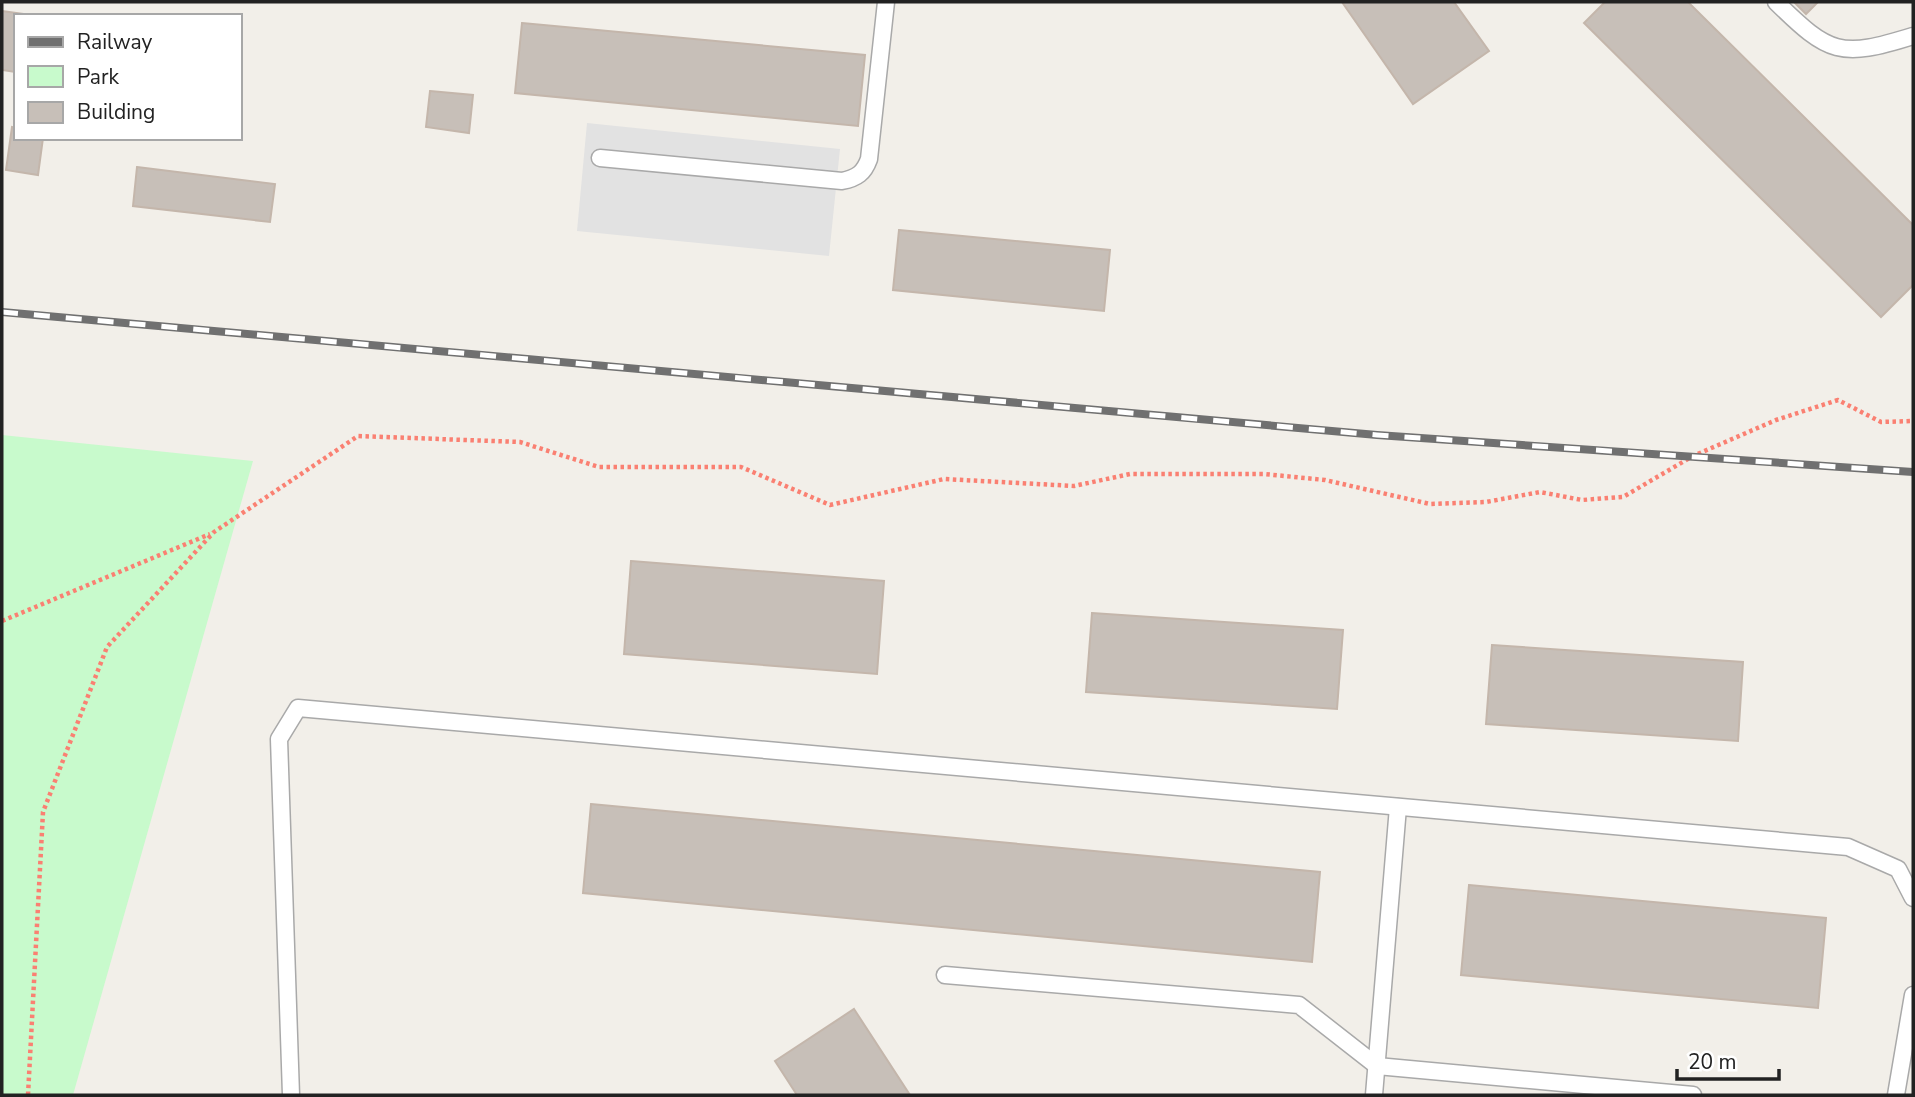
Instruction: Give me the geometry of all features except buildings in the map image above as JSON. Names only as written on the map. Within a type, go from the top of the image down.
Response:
[{"type":"lane","points":[[600,158],[842,181],[855,178],[865,170],[869,159],[886,2]]},
{"type":"lane","points":[[1776,2],[1817,39],[1833,49],[1885,45],[1913,36]]},
{"type":"lane","points":[[290,1095],[279,740],[298,708],[1848,848],[1898,869],[1913,898]]},
{"type":"lane","points":[[1374,1095],[1398,807]]},
{"type":"lane","points":[[945,975],[1298,1004],[1377,1066],[1693,1095]]},
{"type":"lane","points":[[1896,1095],[1913,995]]},
{"type":"path","points":[[2,621],[214,532],[358,436],[520,442],[598,467],[741,467],[830,505],[944,479],[1074,486],[1130,474],[1264,474],[1325,480],[1430,504],[1486,502],[1540,492],[1582,500],[1623,497],[1693,456],[1776,419],[1838,400],[1881,422],[1913,421]]},
{"type":"path","points":[[28,1095],[43,812],[107,647],[214,532]]},
{"type":"green space","points":[[2,435],[253,461],[73,1095],[2,1095]]},
{"type":"shaded area","points":[[587,123],[840,149],[829,256],[577,231]]},
{"type":"railway","points":[[2,312],[1377,435],[1913,472]]}]
